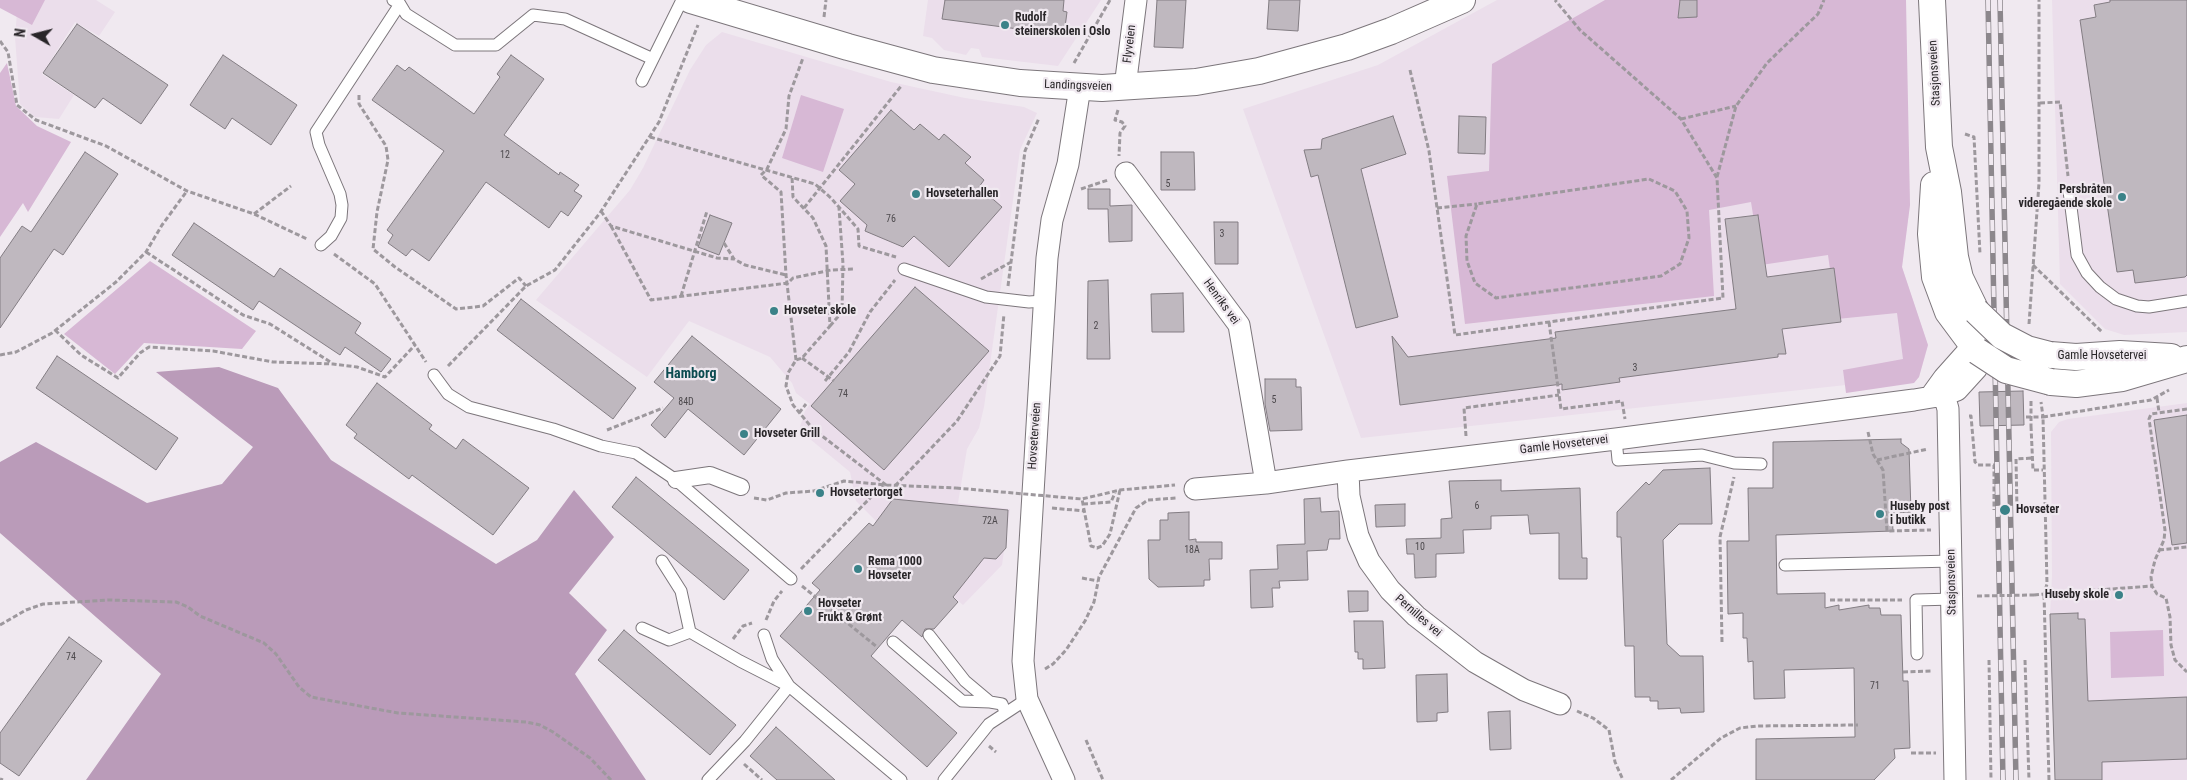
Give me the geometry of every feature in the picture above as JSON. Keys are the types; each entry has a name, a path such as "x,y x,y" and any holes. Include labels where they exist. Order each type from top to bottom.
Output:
{"street":[{"name":"Flyveien","path":"1125,88 1136,0"},
{"name":"Landingsveien","path":"696,10 917,66 988,79 1077,75 1125,88 1196,82 1259,71 1346,47 1391,31 1462,0"},
{"name":"Stasjonsveien","path":"1932,0 1939,147 1932,224 1935,277 1948,312 1979,347"},
{"name":"Hovseterveien","path":"1064,780 1025,692 1023,661 1043,302 1049,238 1068,164 1077,75"},
{"name":"Stasjonsveien","path":"1939,147 1948,192 1955,257 1960,278 1976,311 1979,347"},
{"name":"Henriks vei","path":"1126,173 1239,325 1266,483"},
{"name":"Gamle Hovsetervei","path":"1979,347 2027,349 2050,355 2076,357 2120,354 2187,359"},
{"name":"Gamle Hovsetervei","path":"1979,347 2006,370 2041,389 2122,378 2187,359"},
{"path":"1938,393 1979,347"},
{"name":"Stasjonsveien","path":"1938,393 1948,409 1955,780"},
{"name":"Gamle Hovsetervei","path":"1195,489 1266,483 1621,432 1914,400 1938,393"},
{"name":"Pernilles vei","path":"1348,470 1349,496 1358,536 1369,561 1390,590 1416,616 1475,662 1524,690 1560,704"},
{"path":"676,480 710,475 741,487"}],"lane":[{"path":"642,81 682,0"},
{"path":"321,244 331,236 341,218 342,205 340,194 319,145 316,132 396,2 406,14 455,45 496,45 533,16 565,19 653,59"},
{"path":"2069,190 2077,255 2087,273 2100,287 2116,299 2137,306 2150,307 2187,302"},
{"path":"904,269 986,297 1043,302"},
{"path":"436,377 448,394 470,407 636,454 676,480 791,579"},
{"path":"1621,432 1618,460 1702,455 1734,463 1761,464"},
{"path":"1785,565 1952,561"},
{"path":"662,562 681,591 690,632 789,686 901,780"},
{"path":"1917,654 1916,600 1953,600"},
{"path":"642,628 669,640 690,632"},
{"path":"764,635 772,659 789,686"},
{"path":"929,635 965,681 990,702"},
{"path":"893,642 962,702 1002,704 1005,712"},
{"path":"708,780 733,754 789,686"},
{"path":"944,780 977,737 1025,692"}],"path":[{"path":"1077,75 1110,0"},
{"path":"1555,0 1580,30 1681,119 1717,178"},
{"path":"1410,70 1429,151 1455,335 1723,298 1717,178 1736,106 1767,63 1818,14 1824,0"},
{"path":"2039,0 2039,183 2033,264 2105,338"},
{"path":"0,41 8,52 17,105 25,112 36,120 106,146 187,191 254,214 321,244 375,284 436,377 526,286 555,270 601,212 659,122 696,10"},
{"path":"796,360 792,343 781,192 761,175 767,169 786,128 789,96 806,51"},
{"path":"804,208 906,80"},
{"path":"1074,190 1083,189 1126,173 1120,159 1118,144 1120,134 1125,126 1122,122 1115,120 1125,88"},
{"path":"359,94 359,104 386,146 388,160 377,212 373,248 396,267 456,309 483,306 519,278 526,286"},
{"path":"2040,103 2060,102 2069,190"},
{"path":"1681,119 1736,106"},
{"path":"895,486 957,421 1000,356 1025,151 1039,118"},
{"path":"1965,134 1974,137 1980,262"},
{"path":"650,137 815,184 858,229 859,246 910,261 870,312 849,352 825,382"},
{"path":"792,177 793,197 813,218 826,246 830,326"},
{"path":"1437,208 1649,179 1675,192 1687,211 1689,238 1680,264 1661,276 1496,298 1475,283 1466,261 1466,236 1477,204"},
{"path":"254,214 291,186"},
{"path":"0,355 16,352 55,330 116,282 146,252 162,225 187,191"},
{"path":"839,207 843,269 842,312 802,358 796,360 788,373 786,386 799,412 813,429 886,485"},
{"path":"681,296 707,211"},
{"path":"601,212 611,226 651,300 788,283 792,278 855,268"},
{"path":"611,226 717,258 734,259 759,270 786,275"},
{"path":"724,244 734,259"},
{"path":"146,252 243,315 270,324 333,364"},
{"path":"978,281 1011,262"},
{"path":"1550,322 1561,409 1622,401 1621,432"},
{"path":"55,330 81,355 118,378 140,353 148,347 213,351 273,362 333,364 357,367 385,377 414,345"},
{"path":"802,358 834,381"},
{"path":"2049,780 2044,594 2047,584 2043,417 2157,398 2172,388"},
{"path":"2041,389 2031,426 2033,470 2044,470"},
{"path":"1465,421 1464,408 1559,395"},
{"path":"2157,398 2159,412"},
{"path":"799,412 806,404"},
{"path":"583,440 663,408"},
{"path":"2187,409 2151,414 2149,419 2165,530 2151,577 2152,586 2157,594 2166,598 2170,617 2171,644 2175,660 2187,672"},
{"path":"1972,426 1975,462 1978,465 1994,465 1994,510"},
{"path":"1868,432 1877,460 1883,470 1887,531 1932,530"},
{"path":"1877,460 1920,451"},
{"path":"2017,509 2016,459 2033,458"},
{"path":"1722,642 1720,537 1734,482 1734,463"},
{"path":"756,500 767,500 786,493 814,491 844,481 1082,499 1115,493 1120,490 1178,484 1195,489 1190,497 1148,500 1136,508 1098,582 1094,602 1085,621 1066,650 1025,692"},
{"path":"764,635 766,618 774,601 791,579 873,495 886,485"},
{"path":"1082,499 1091,546 1097,548 1102,546 1110,534 1120,490"},
{"path":"1083,504 1111,502 1115,493"},
{"path":"1059,509 1084,511"},
{"path":"2159,550 2187,547"},
{"path":"1082,578 1098,582"},
{"path":"791,579 876,645"},
{"path":"1977,596 2034,595 2152,586"},
{"path":"0,625 26,610 43,604 109,600 176,602 188,607 200,616 264,643 276,654 299,687 311,696 398,713 526,722 554,732 590,758 611,780"},
{"path":"1830,600 1916,600"},
{"path":"723,651 743,626 766,618"},
{"path":"1990,660 1991,780"},
{"path":"2025,660 2029,780"},
{"path":"1903,672 1936,671"},
{"path":"1560,704 1593,718 1609,730 1615,762 1623,780"},
{"path":"1670,780 1721,738 1740,728 1758,726 1858,725"},
{"path":"1086,740 1103,780"},
{"path":"1911,753 1937,753"},
{"path":"733,754 762,780"}],"shaded area":[{"path":"0,0 45,0 32,25 0,8"},
{"path":"18,0 96,0 115,12 99,36 75,22 42,74 74,95 59,119 35,117 20,104 15,37"},
{"name":"Rudolf steinerskolen i Oslo","path":"928,0 1101,0 1058,66 982,57 979,49 971,48 966,55 944,50 932,38 923,36"},
{"path":"1497,0 1904,0 1910,205 1902,267 1928,345 1919,377 1361,438 1243,109 1378,65"},
{"path":"1605,0 1906,0 1910,205 1902,267 1928,345 1919,377 1914,383 1846,393 1843,370 1903,359 1897,313 1837,319 1828,255 1761,265 1751,202 1709,210 1714,296 1465,324 1447,176 1489,171 1492,64"},
{"name":"Persbråten videregående skole","path":"2052,0 2187,0 2187,332 2124,335 2105,329 2060,284"},
{"name":"Hovseter skole","path":"722,32 891,82 965,98 1024,107 1037,113 1020,150 984,407 979,428 967,449 958,503 1010,509 1002,565 963,605 943,588 856,501 850,472 799,430 805,411 810,404 796,393 792,383 770,357 689,321 647,377 536,300 630,190 643,168 690,70 706,45"},
{"path":"7,63 16,106 37,126 71,142 28,212 23,203 0,237 0,73"},
{"path":"801,95 844,109 823,172 782,158"},
{"path":"150,261 256,331 242,349 144,343 115,374 64,334"},
{"path":"219,367 278,388 331,460 496,564 537,540 574,490 614,537 569,593 607,630 575,674 646,780 86,780 161,674 0,533 0,462 36,442 147,503 222,484 253,447 156,372"},
{"name":"Huseby skole","path":"2187,403 2187,780 2055,780 2050,614 2052,576 2051,432 2059,422 2068,419"},
{"path":"2163,630 2164,676 2111,678 2110,632"}],"building":[{"path":"945,0 1064,0 1063,11 1067,12 1064,35 942,19"},
{"path":"1157,0 1186,0 1183,48 1154,47"},
{"path":"1269,0 1300,0 1298,31 1267,29"},
{"path":"1680,0 1697,0 1697,17 1678,18"},
{"path":"2110,0 2187,0 2187,275 2185,277 2135,283 2133,270 2117,272 2080,20 2096,17 2094,5 2110,2"},
{"path":"77,24 168,85 141,124 103,98 95,108 43,73"},
{"path":"223,55 297,105 271,145 232,118 225,129 190,105"},
{"path":"511,55 544,79 504,135 559,175 560,172 579,185 574,191 582,196 568,216 561,211 549,228 486,182 429,261 412,249 406,256 388,243 393,235 387,230 444,151 372,100 397,65 405,71 409,67 474,114 500,77 497,74"},
{"name":"Hovseterhallen","path":"891,110 914,130 920,124 939,140 944,134 971,157 965,163 984,180 979,187 1002,207 949,267 914,236 903,247 865,231 867,225 840,201 855,184 839,170"},
{"path":"1393,116 1406,154 1361,169 1398,317 1356,328 1318,175 1311,177 1304,150 1321,149 1322,139"},
{"path":"1459,116 1486,117 1485,154 1458,153"},
{"path":"85,152 118,174 63,255 54,249 0,328 0,258 22,226 31,232"},
{"path":"1161,152 1194,152 1195,190 1161,190"},
{"path":"1088,189 1110,189 1110,206 1132,205 1132,241 1109,242 1108,209 1088,209"},
{"path":"710,215 732,223 719,255 698,247"},
{"path":"1758,215 1767,277 1834,268 1841,322 1782,329 1786,354 1778,354 1778,357 1619,378 1620,382 1562,390 1562,384 1400,405 1392,336 1408,357 1556,338 1555,332 1736,309 1725,219"},
{"path":"1214,222 1238,222 1238,264 1215,264"},
{"path":"194,223 274,277 280,268 361,323 355,333 391,359 381,372 345,347 340,355 259,301 253,310 172,255"},
{"path":"1108,280 1110,359 1087,359 1088,281"},
{"name":"Hovseter skole","path":"915,287 989,351 884,470 811,406"},
{"path":"1183,293 1184,332 1152,332 1151,294"},
{"path":"521,299 636,388 613,419 497,330"},
{"path":"692,336 781,409 744,455 688,409 665,438 651,425 674,398 654,382"},
{"path":"57,356 178,438 156,470 36,388"},
{"path":"1265,379 1296,379 1296,387 1301,387 1302,430 1270,431 1265,404"},
{"path":"377,383 432,425 429,429 456,449 463,439 529,488 493,535 412,475 409,479 354,438 357,434 346,425"},
{"path":"2023,391 2024,425 1980,426 1979,392"},
{"path":"2187,415 2187,543 2172,545 2154,420"},
{"path":"1901,439 1901,443 1909,449 1911,512 1892,513 1893,531 1776,535 1777,594 1825,593 1825,608 1839,605 1839,610 1869,605 1869,608 1880,608 1881,615 1901,615 1903,681 1908,681 1910,748 1894,749 1895,758 1874,780 1756,780 1756,739 1855,737 1854,668 1784,670 1785,698 1754,699 1753,661 1748,662 1747,638 1743,638 1743,613 1728,614 1727,541 1749,541 1748,488 1773,488 1773,442"},
{"path":"1710,468 1712,524 1679,524 1663,540 1667,644 1680,656 1703,656 1704,712 1681,713 1680,708 1658,709 1658,701 1650,701 1650,697 1635,697 1634,646 1625,646 1621,537 1617,537 1617,512 1646,482 1649,485 1663,470"},
{"path":"636,477 749,570 724,600 612,507"},
{"path":"1501,480 1501,491 1580,488 1582,558 1587,558 1587,579 1559,579 1559,533 1530,534 1528,515 1491,516 1491,529 1463,530 1464,553 1436,554 1436,577 1415,578 1414,554 1407,554 1406,539 1441,538 1441,519 1452,518 1449,481"},
{"path":"1320,498 1321,512 1339,511 1340,539 1329,539 1327,550 1307,551 1308,580 1279,581 1280,588 1272,588 1273,607 1251,608 1250,570 1278,569 1277,545 1305,544 1304,499"},
{"path":"893,499 1008,510 1006,548 996,559 984,558 953,597 958,602 934,629 925,629 922,637 902,620 871,656 957,733 927,767 780,636 820,590 812,583 869,523 873,526"},
{"path":"1405,504 1405,526 1376,527 1375,505"},
{"path":"1189,512 1189,540 1196,539 1196,542 1222,542 1222,559 1209,559 1210,580 1204,580 1204,586 1158,587 1149,579 1148,540 1160,540 1160,520 1168,520 1168,513"},
{"path":"1348,591 1368,591 1368,611 1349,612"},
{"path":"2078,613 2078,619 2085,619 2088,701 2187,697 2187,759 2102,762 2102,780 2055,780 2050,614"},
{"path":"1354,621 1383,621 1385,668 1363,669 1363,659 1358,659 1358,652 1355,652"},
{"path":"624,630 736,725 710,755 598,660"},
{"path":"69,637 102,661 19,776 0,763 0,733"},
{"path":"1447,674 1448,712 1437,713 1437,721 1417,722 1416,675"},
{"path":"1510,711 1511,749 1490,750 1488,712"},
{"path":"776,727 835,780 777,780 750,756"}],"railway":[{"path":"1988,0 2003,780"},
{"path":"2000,0 2016,780"}],"place":[{"name":"Rudolf steinerskolen i Oslo","path":"1005,25"},
{"name":"Hovseterhallen","path":"916,194"},
{"name":"Persbråten videregående skole","path":"2122,197"},
{"name":"Hovseter skole","path":"774,311"},
{"name":"Hovseter Grill","path":"744,434"},
{"name":"Hovsetertorget","path":"820,493"},
{"name":"Hovseter","path":"2005,510"},
{"name":"Huseby post i butikk","path":"1880,514"},
{"name":"Rema 1000 Hovseter","path":"858,569"},
{"name":"Huseby skole","path":"2119,595"},
{"name":"Hovseter Frukt & Grønt","path":"808,611"}],"district":[{"name":"Hamborg","path":"691,374"}]}
